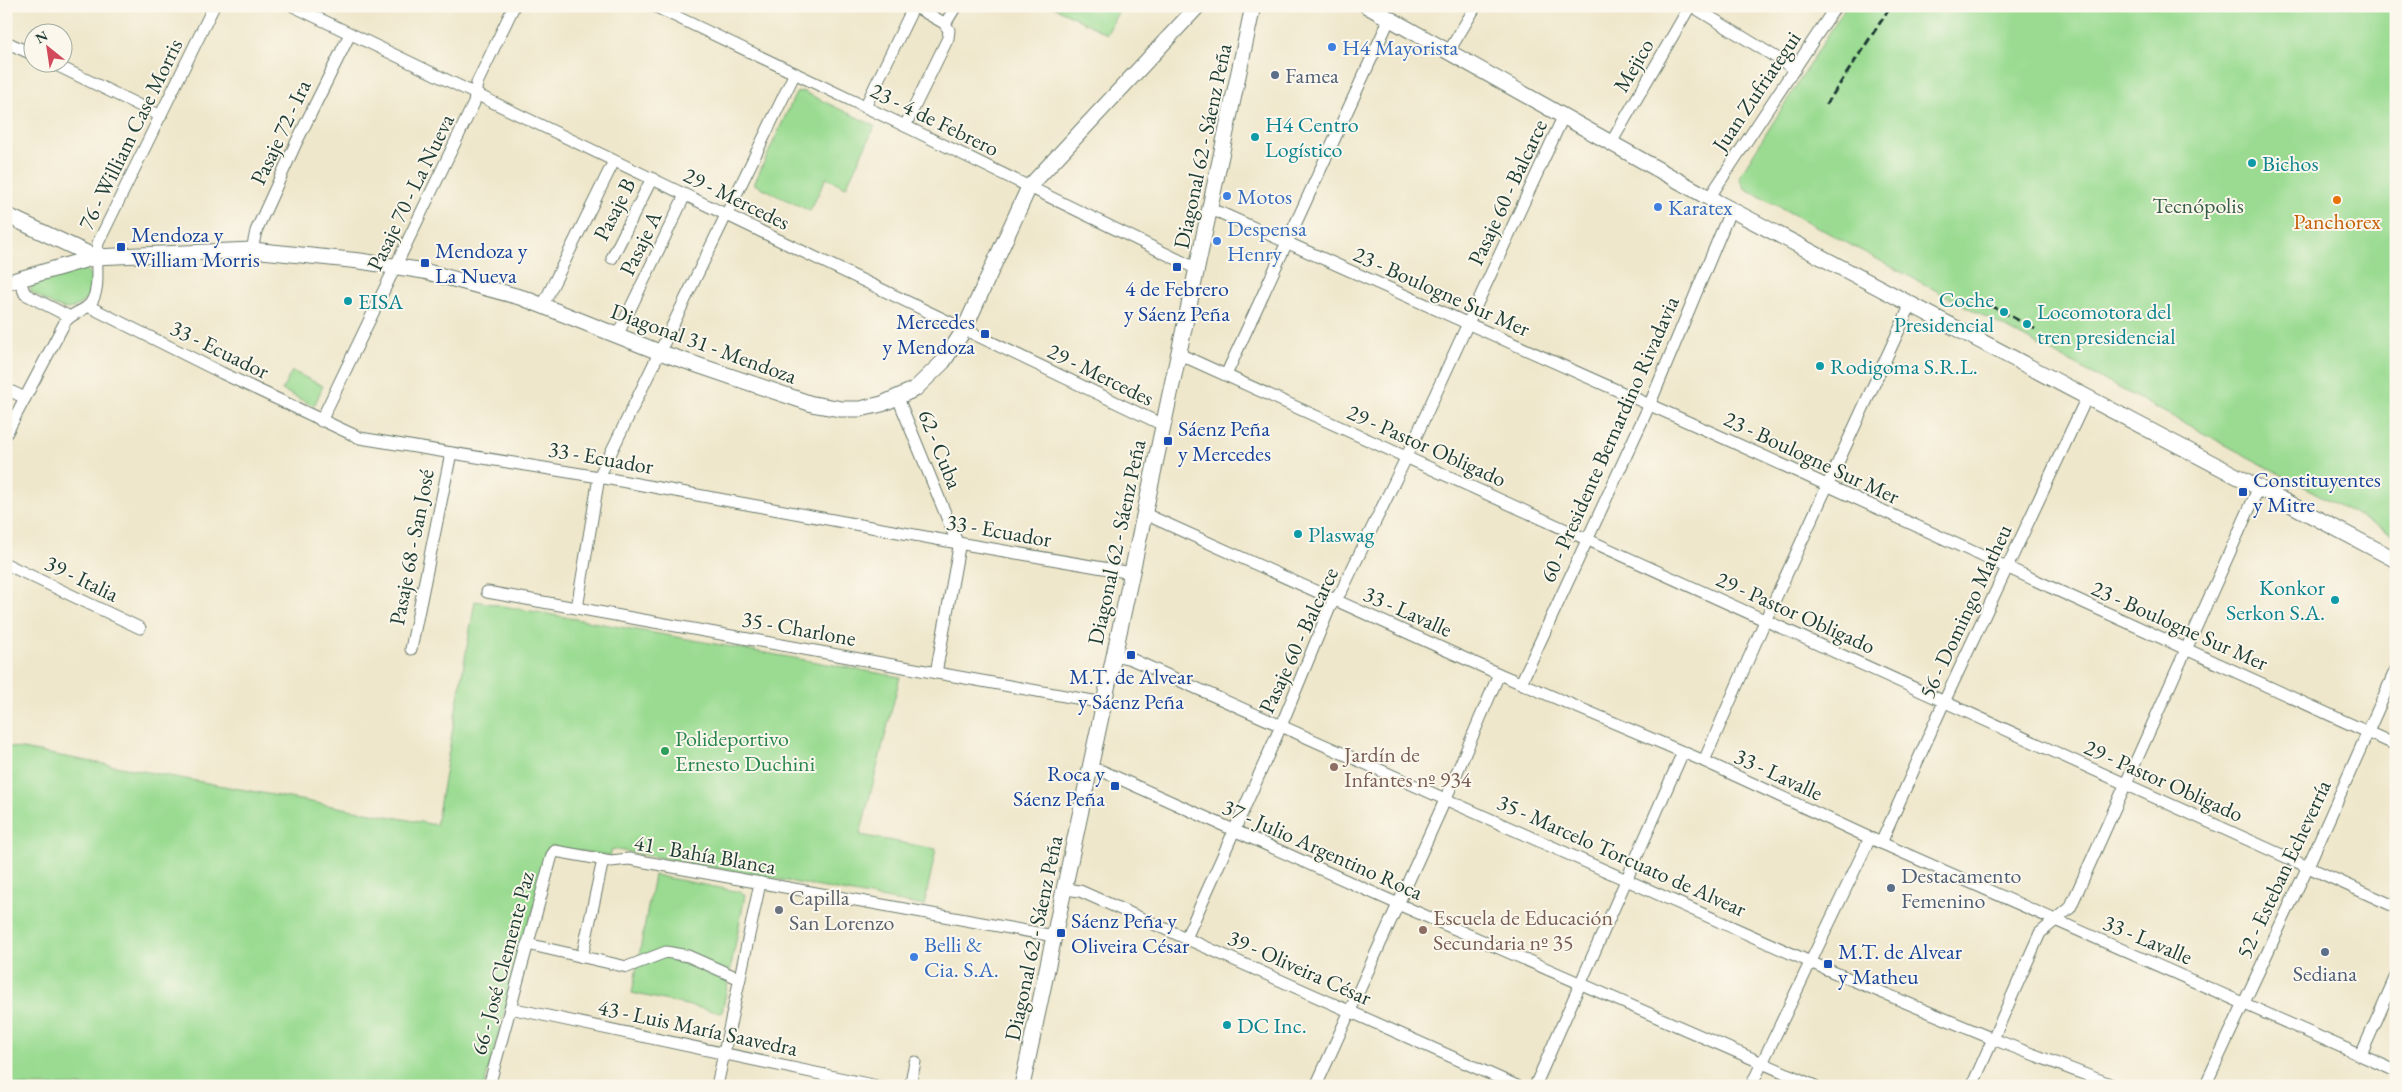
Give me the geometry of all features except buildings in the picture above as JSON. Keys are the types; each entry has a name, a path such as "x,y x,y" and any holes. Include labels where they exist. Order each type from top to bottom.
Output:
{"street":[{"name":"76 - William Case Morris","path":"88,306 97,289 95,257 98,243 214,6"},
{"name":"29 - Mercedes","path":"293,6 1163,425"},
{"name":"Pasaje 70 - La Nueva","path":"321,421 474,104 477,82 514,6"},
{"name":"23 - 4 de Febrero","path":"654,6 1197,269"},
{"path":"865,107 914,6 945,24 949,30 948,38 905,126"},
{"path":"945,24 956,6"},
{"name":"Diagonal 31 - Mendoza","path":"12,281 95,257 252,250 397,266 462,280 543,305 659,352 824,407 860,409 898,398 916,389 934,372 964,330 1029,187 1198,6"},
{"name":"Diagonal 62 - Sáenz Peña","path":"1022,1086 1253,6"},
{"path":"1367,6 1710,198 2396,560"},
{"path":"1449,51 1476,6"},
{"path":"1691,6 1795,69"},
{"name":"Mejico","path":"1611,143 1691,6"},
{"name":"Juan Zufriategui","path":"1710,198 1836,6"},
{"path":"1226,375 1390,18"},
{"name":"Pasaje 72 - Ira","path":"252,250 256,231 296,143 350,34"},
{"path":"6,42 22,49"},
{"path":"71,72 161,116"},
{"path":"577,608 599,476 795,73"},
{"name":"Pasaje 60 - Balcarce","path":"1186,938 1281,726 1330,607 1336,600 1406,458 1563,117"},
{"path":"543,305 614,161"},
{"name":"Pasaje B","path":"612,258 652,178"},
{"name":"Pasaje A","path":"617,336 685,195"},
{"name":"60 - Presidente Bernardino Rivadavia","path":"1520,683 1649,406 1731,209"},
{"name":"23 - Boulogne Sur Mer","path":"1209,210 1221,213 1286,244 1468,324 2396,745"},
{"path":"6,215 95,257"},
{"path":"12,281 25,294 68,316"},
{"path":"1704,761 1765,620 1911,304"},
{"path":"6,434 68,316 88,306"},
{"name":"33 - Ecuador","path":"88,306 321,421 360,438 451,454 599,476 958,543 1132,573"},
{"name":"29 - Pastor Obligado","path":"1179,354 2396,907"},
{"path":"6,389 24,398"},
{"name":"56 - Domingo Matheu","path":"1751,1086 1809,961 1875,841 1944,702 2087,397"},
{"name":"62 - Cuba","path":"898,398 958,543"},
{"name":"Pasaje 68 - San José","path":"411,649 451,454"},
{"path":"1972,1086 2040,933 2070,908 2260,487"},
{"name":"33 - Lavalle","path":"1145,514 1499,674 1704,761 1875,841 2244,1002 2396,1071"},
{"path":"936,673 959,552 958,543"},
{"name":"39 - Italia","path":"6,564 140,628"},
{"name":"35 - Charlone","path":"488,592 1104,702"},
{"name":"35 - Marcelo Torcuato de Alvear","path":"1114,655 1131,659 1809,961 1992,1039 2115,1086"},
{"name":"52 - Esteban Echeverría","path":"2205,1086 2308,866 2396,669"},
{"path":"1316,1086 1446,798 1499,674"},
{"path":"1534,1086 1628,880 1683,752"},
{"name":"37 - Julio Argentino Roca","path":"1091,769 1102,771 1118,778 1398,904 1815,1086"},
{"name":"41 - Bahía Blanca","path":"556,851 603,860 629,859 1054,936"},
{"name":"66 - José Clemente Paz","path":"489,1086 552,854 556,851"},
{"path":"582,957 603,860"},
{"path":"717,1086 760,883"},
{"name":"39 - Oliveira César","path":"1065,889 1080,891 1518,1086"},
{"path":"527,944 627,967 666,952 688,956 740,979"},
{"path":"2360,1055 2396,976"},
{"name":"43 - Luis María Saavedra","path":"510,1008 876,1086"},
{"path":"910,1086 915,1062"}],"green space":[{"path":"1052,6 1121,6 1107,34"},
{"name":"Tecnópolis","path":"1846,6 2396,6 2396,536 1744,188 1739,177"},
{"path":"802,91 875,126 846,187 826,178 810,211 754,184 796,93"},
{"path":"82,268 89,272 92,286 90,294 78,306 70,309 57,307 30,291 33,282"},
{"path":"292,371 323,386 314,406 282,390"},
{"path":"475,601 900,677 860,835 936,849 924,906 612,849 610,856 551,846 484,1086 6,1086 6,746 436,825"},
{"path":"654,875 740,892 745,895 722,1013 632,993"}],"railway":[{"path":"1826,105 1891,6"},
{"path":"1980,300 2035,329"}],"place":[{"name":"H4 Mayorista","path":"1332,47"},
{"name":"Famea","path":"1275,75"},
{"name":"H4 Centro Logístico","path":"1255,137"},
{"name":"Bichos","path":"2252,163"},
{"name":"Motos","path":"1227,196"},
{"name":"Panchorex","path":"2337,200"},
{"name":"Karatex","path":"1658,207"},
{"name":"Despensa Henry","path":"1217,241"},
{"name":"Mendoza y William Morris","path":"121,247"},
{"name":"Mendoza y La Nueva","path":"425,263"},
{"name":"4 de Febrero y Sáenz Peña","path":"1177,267"},
{"name":"EISA","path":"348,301"},
{"name":"Coche Presidencial","path":"2004,312"},
{"name":"Locomotora del tren presidencial","path":"2027,324"},
{"name":"Mercedes y Mendoza","path":"985,334"},
{"name":"Rodigoma S.R.L.","path":"1820,366"},
{"name":"Sáenz Peña y Mercedes","path":"1168,441"},
{"name":"Constituyentes y Mitre","path":"2243,492"},
{"name":"Plaswag","path":"1298,534"},
{"name":"Konkor Serkon S.A.","path":"2335,600"},
{"name":"M.T. de Alvear y Sáenz Peña","path":"1131,655"},
{"name":"Polideportivo Ernesto Duchini","path":"665,751"},
{"name":"Jardín de Infantes nº 934","path":"1334,767"},
{"name":"Roca y Sáenz Peña","path":"1115,786"},
{"name":"Destacamento Femenino","path":"1891,888"},
{"name":"Capilla San Lorenzo","path":"779,910"},
{"name":"Escuela de Educación Secundaria nº 35","path":"1423,930"},
{"name":"Sáenz Peña y Oliveira César","path":"1061,933"},
{"name":"Sediana","path":"2325,952"},
{"name":"Belli & Cia. S.A.","path":"914,957"},
{"name":"M.T. de Alvear y Matheu","path":"1828,964"},
{"name":"DC Inc.","path":"1227,1025"}]}
